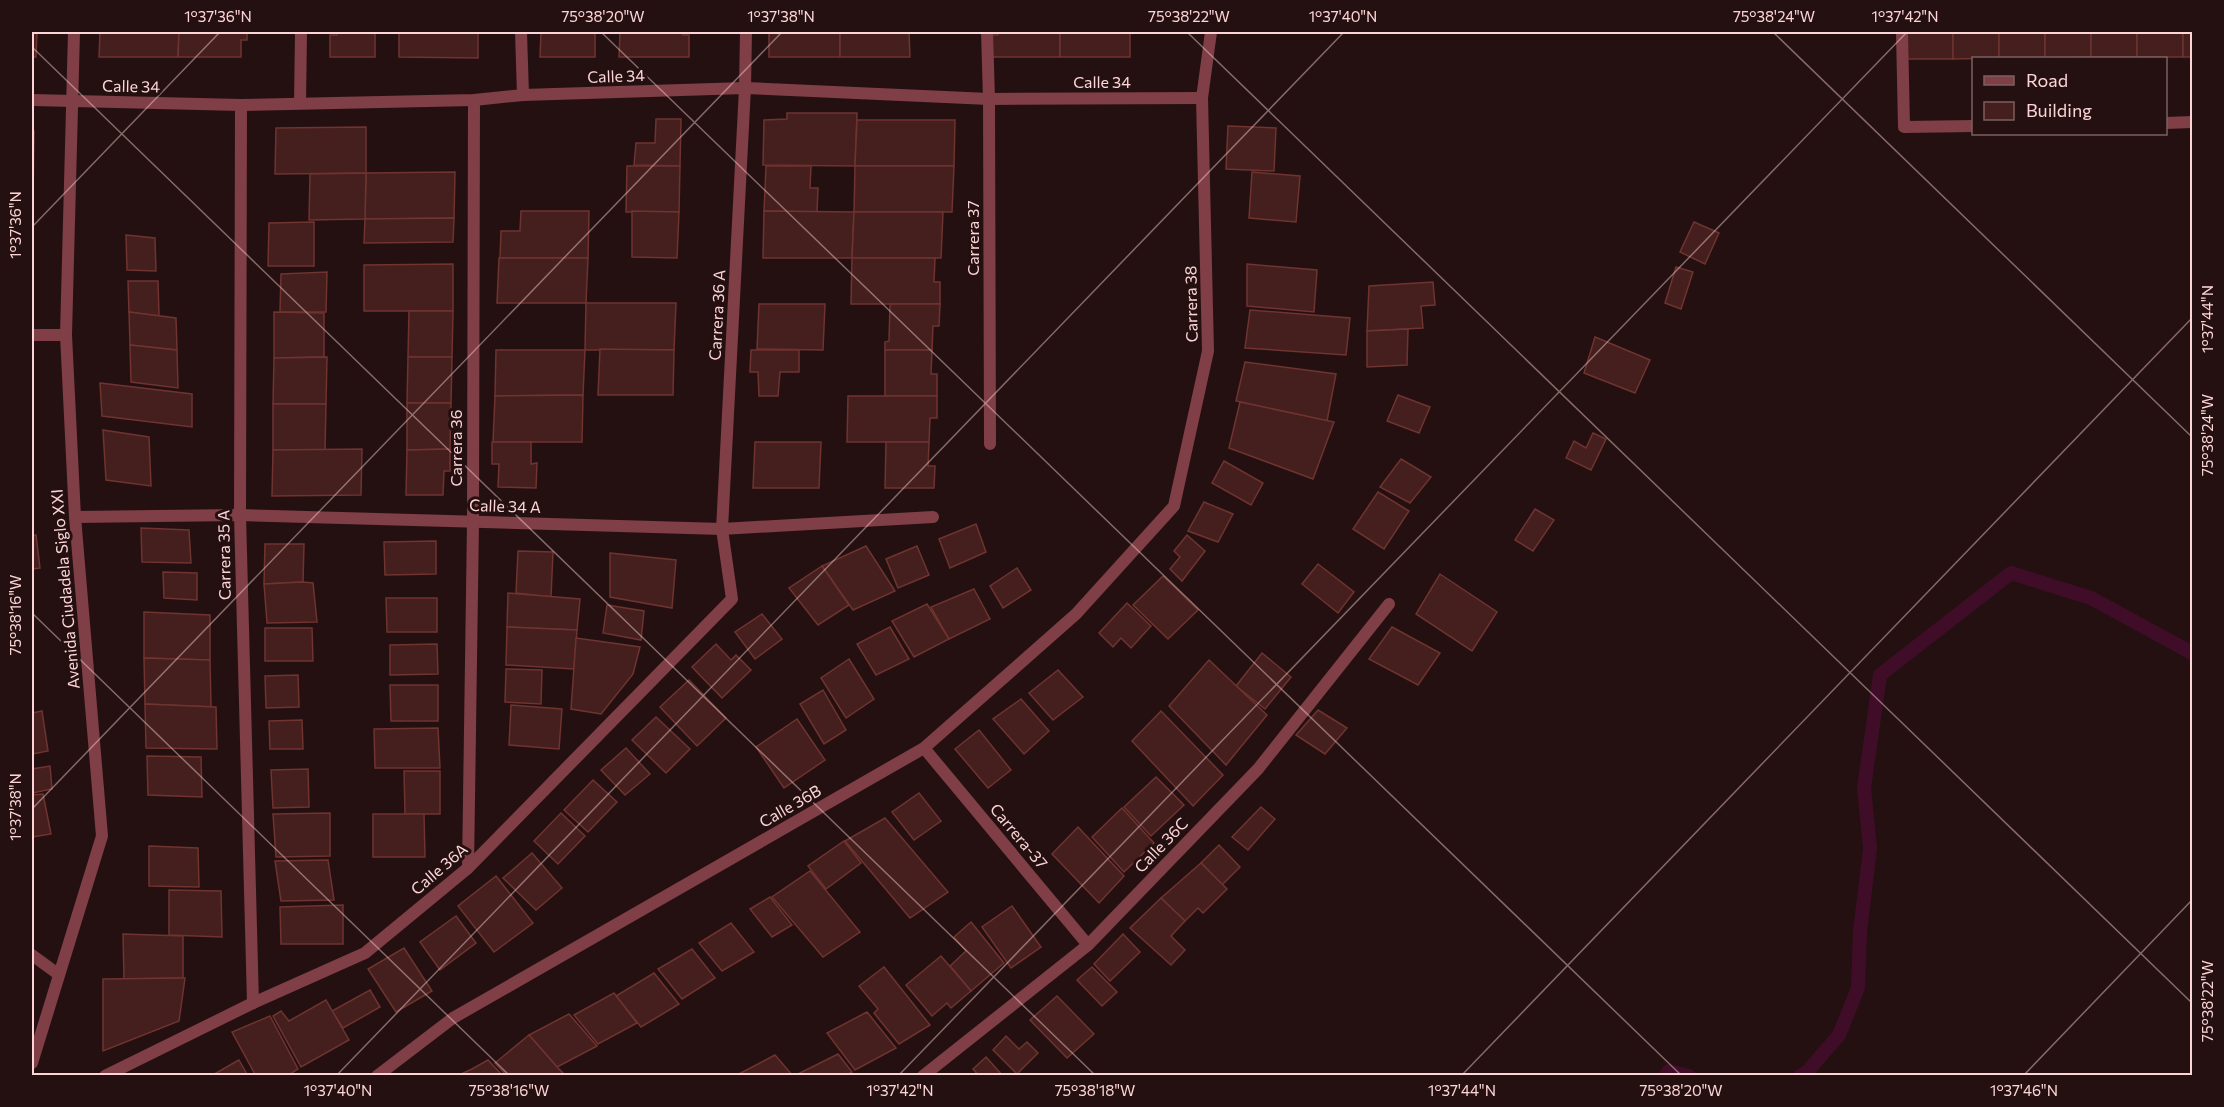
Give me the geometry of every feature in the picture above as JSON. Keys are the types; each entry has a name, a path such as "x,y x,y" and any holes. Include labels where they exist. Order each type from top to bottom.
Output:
{"street":[{"name":"Avenida Ciudadela Siglo XXI","path":"32,1063 102,836 75,517 66,335 74,32"},
{"path":"300,103 301,32"},
{"path":"521,32 523,95"},
{"name":"Carrera 36 A","path":"732,599 722,529 746,32"},
{"name":"Carrera 37","path":"987,32 990,444"},
{"name":"Carrera 38","path":"1174,506 1208,351 1202,98 1210,32"},
{"path":"1902,32 1904,127 1972,126"},
{"name":"Calle 34","path":"32,100 240,105 474,100 523,95 745,88 989,99 1202,98"},
{"name":"Carrera 36","path":"468,868 473,522 474,100"},
{"name":"Carrera 35 A","path":"240,105 240,516 253,1003"},
{"path":"2167,123 2193,122"},
{"path":"32,335 66,335"},
{"name":"Calle 36B","path":"377,1076 453,1018 924,748 1076,614 1174,506"},
{"name":"Calle 34 A","path":"75,517 240,516 722,529 933,517"},
{"name":"Calle 36A","path":"105,1076 253,1003 365,953 468,868 732,599"},
{"name":"Calle 36C","path":"923,1076 1088,945 1258,769 1389,604"},
{"name":"Carrera-37","path":"924,748 1088,945"},
{"path":"32,955 58,974"}],"building":[{"path":"32,32 37,32 36,57 32,57"},
{"path":"100,32 179,32 178,57 99,57"},
{"path":"179,32 247,32 247,40 241,40 241,57 178,57"},
{"path":"337,32 375,32 375,57 330,57 330,35 337,35"},
{"path":"399,32 478,32 478,58 399,57"},
{"path":"541,32 595,32 595,57 540,57"},
{"path":"620,32 682,32 683,35 689,35 689,57 619,57"},
{"path":"769,32 840,32 840,57 769,57"},
{"path":"840,32 909,32 910,57 840,57"},
{"path":"998,32 1060,32 1060,57 992,57 991,35 998,35"},
{"path":"1060,32 1130,32 1130,57 1060,57"},
{"path":"1907,32 1953,32 1953,59 1907,59"},
{"path":"1953,32 1999,32 1999,57 1953,59"},
{"path":"1999,32 2045,32 2045,57 1999,57"},
{"path":"2045,32 2091,32 2091,57 2045,57"},
{"path":"2091,32 2137,32 2137,57 2091,57"},
{"path":"2137,32 2183,32 2183,57 2137,57"},
{"path":"2183,32 2192,32 2192,57 2183,57"},
{"path":"787,113 857,113 855,166 763,165 764,120 787,119"},
{"path":"656,119 681,119 680,166 634,165 636,143 655,143"},
{"path":"857,120 955,120 954,166 855,166"},
{"path":"1228,126 1276,128 1274,171 1226,169"},
{"path":"366,127 366,173 275,174 276,128"},
{"path":"32,131 34,131 33,199 32,199"},
{"path":"627,166 680,166 679,212 626,212"},
{"path":"766,166 811,166 810,188 818,188 817,212 764,211"},
{"path":"855,166 954,166 952,212 854,212"},
{"path":"455,172 454,218 365,219 366,173"},
{"path":"1252,172 1300,176 1296,222 1249,218"},
{"path":"366,173 365,219 309,220 310,174"},
{"path":"521,211 589,211 588,258 500,258 501,231 520,231"},
{"path":"632,211 679,212 677,258 632,257"},
{"path":"764,211 854,212 852,258 763,258"},
{"path":"854,212 943,212 941,258 852,258"},
{"path":"454,218 453,242 364,243 365,219"},
{"path":"314,222 314,266 268,266 269,223"},
{"path":"1694,222 1719,233 1705,264 1680,252"},
{"path":"126,235 155,238 156,271 127,270"},
{"path":"499,258 588,258 586,303 497,303"},
{"path":"852,258 935,258 934,282 940,282 940,304 851,304"},
{"path":"453,264 453,311 364,311 364,265"},
{"path":"1247,264 1317,270 1314,312 1247,306"},
{"path":"1676,267 1693,272 1681,309 1665,303"},
{"path":"327,272 326,312 280,312 281,274"},
{"path":"128,281 158,281 159,316 129,312"},
{"path":"1433,282 1435,305 1421,306 1423,328 1367,331 1369,286"},
{"path":"586,303 676,303 674,350 585,350"},
{"path":"759,304 825,304 823,350 757,349"},
{"path":"890,304 940,304 939,326 933,326 932,350 885,350 885,342 889,341"},
{"path":"1250,310 1350,318 1346,355 1245,348"},
{"path":"409,311 453,311 452,357 408,357"},
{"path":"129,312 176,318 177,350 130,345"},
{"path":"274,312 324,313 324,357 274,358"},
{"path":"1408,329 1407,365 1367,367 1367,331"},
{"path":"1595,337 1650,360 1635,393 1584,373"},
{"path":"130,345 177,350 178,388 131,382"},
{"path":"600,349 674,350 673,395 598,395"},
{"path":"496,350 585,350 583,395 495,396"},
{"path":"751,350 799,350 799,372 780,372 778,396 759,396 758,372 750,372"},
{"path":"885,350 932,350 931,374 937,374 937,396 885,396"},
{"path":"327,357 326,404 273,404 274,358"},
{"path":"408,357 452,357 451,403 407,403"},
{"path":"1245,362 1336,374 1327,421 1236,401"},
{"path":"100,383 192,394 192,427 102,416"},
{"path":"583,395 582,442 493,442 495,396"},
{"path":"1398,395 1430,407 1419,433 1387,421"},
{"path":"848,396 937,396 937,418 930,418 929,442 847,442"},
{"path":"1240,402 1334,422 1313,479 1229,448"},
{"path":"407,403 451,403 450,449 407,450"},
{"path":"273,404 326,404 325,450 273,450"},
{"path":"103,430 149,437 151,486 106,480"},
{"path":"1593,433 1606,439 1591,470 1566,458 1574,441 1586,448"},
{"path":"492,442 531,442 531,464 537,463 536,488 498,487 499,464 492,464"},
{"path":"755,442 821,442 819,488 753,488"},
{"path":"886,442 929,442 928,466 935,466 934,488 885,488"},
{"path":"362,449 361,495 272,496 273,450"},
{"path":"450,449 450,471 444,471 443,495 406,495 407,450"},
{"path":"1401,459 1431,477 1410,503 1380,487"},
{"path":"1224,461 1263,483 1251,505 1212,483"},
{"path":"1378,492 1409,511 1384,549 1353,529"},
{"path":"1204,502 1233,514 1218,542 1188,531"},
{"path":"1535,509 1554,520 1533,551 1515,540"},
{"path":"976,524 986,552 950,568 939,539"},
{"path":"141,528 189,530 191,563 142,562"},
{"path":"36,535 40,568 32,569 32,536"},
{"path":"1187,535 1205,551 1182,581 1170,569 1180,557 1174,551"},
{"path":"436,541 436,574 385,575 384,542"},
{"path":"265,544 304,544 303,582 264,584"},
{"path":"866,546 895,591 853,610 822,566"},
{"path":"917,546 929,575 898,588 886,559"},
{"path":"518,551 553,552 551,597 516,593"},
{"path":"610,553 676,560 672,608 610,597"},
{"path":"1318,564 1354,592 1338,613 1302,584"},
{"path":"822,566 849,605 818,625 789,588"},
{"path":"1017,568 1031,590 1003,608 990,586"},
{"path":"163,572 197,573 197,600 164,598"},
{"path":"1440,574 1497,612 1472,651 1416,614"},
{"path":"1163,576 1198,610 1168,639 1133,605"},
{"path":"313,583 317,622 267,623 264,584"},
{"path":"974,589 990,619 949,639 931,607"},
{"path":"508,593 580,599 577,630 507,627"},
{"path":"386,598 437,598 437,632 387,632"},
{"path":"1127,603 1151,626 1131,648 1121,638 1113,647 1099,633"},
{"path":"927,604 949,639 914,657 892,621"},
{"path":"607,605 644,611 641,640 603,633"},
{"path":"144,612 210,615 210,660 144,658"},
{"path":"762,614 782,639 755,659 735,632"},
{"path":"507,627 577,630 574,669 506,665"},
{"path":"890,627 909,659 876,675 857,644"},
{"path":"1392,627 1440,653 1418,685 1369,659"},
{"path":"265,628 312,628 313,661 265,661"},
{"path":"576,638 640,647 633,674 601,714 571,709"},
{"path":"437,644 438,674 390,675 390,645"},
{"path":"716,644 731,660 736,655 751,670 722,698 692,667"},
{"path":"1262,653 1291,677 1265,709 1236,686"},
{"path":"144,658 210,660 211,707 145,704"},
{"path":"849,659 874,699 846,718 821,678"},
{"path":"1209,660 1267,715 1226,765 1169,706"},
{"path":"506,669 542,670 541,704 505,702"},
{"path":"1058,670 1083,697 1053,720 1029,693"},
{"path":"298,675 299,707 266,708 265,676"},
{"path":"689,680 726,718 697,746 660,707"},
{"path":"390,685 438,685 438,721 391,721"},
{"path":"823,690 846,730 824,744 800,704"},
{"path":"1021,699 1049,731 1024,754 993,719"},
{"path":"145,704 216,707 217,749 146,748"},
{"path":"511,705 562,709 559,749 509,745"},
{"path":"1318,710 1347,728 1325,754 1296,735"},
{"path":"42,711 48,751 32,754 32,713"},
{"path":"1161,711 1223,775 1193,806 1132,741"},
{"path":"656,717 690,749 666,773 632,740"},
{"path":"797,719 825,760 784,788 756,747"},
{"path":"302,720 303,749 270,749 269,721"},
{"path":"438,728 440,768 375,768 374,729"},
{"path":"979,730 1011,770 988,788 955,749"},
{"path":"626,748 650,774 625,795 601,770"},
{"path":"147,756 201,757 202,797 148,795"},
{"path":"50,766 52,789 32,793 32,769"},
{"path":"308,769 309,807 273,808 271,770"},
{"path":"404,771 440,771 440,814 405,814"},
{"path":"1156,777 1184,805 1151,836 1124,807"},
{"path":"593,780 617,802 588,832 564,810"},
{"path":"919,793 941,821 914,840 892,812"},
{"path":"43,794 51,834 32,837 32,795"},
{"path":"1261,807 1275,819 1248,850 1232,837"},
{"path":"1122,808 1154,843 1124,872 1092,837"},
{"path":"330,813 330,856 276,857 273,814"},
{"path":"561,813 585,836 558,864 534,841"},
{"path":"373,814 424,814 425,857 373,857"},
{"path":"885,818 948,892 910,918 845,841"},
{"path":"1078,827 1124,876 1099,903 1052,854"},
{"path":"844,841 861,863 826,889 808,866"},
{"path":"1219,845 1240,867 1222,885 1201,863"},
{"path":"149,846 198,848 199,887 149,886"},
{"path":"532,853 562,888 536,910 503,878"},
{"path":"328,860 334,900 281,901 275,861"},
{"path":"1201,863 1227,889 1203,913 1198,908 1185,921 1161,898"},
{"path":"810,871 860,932 823,957 772,897"},
{"path":"496,876 533,923 494,952 458,906"},
{"path":"169,890 221,891 222,937 169,935"},
{"path":"770,897 792,925 772,937 750,909"},
{"path":"1161,898 1185,921 1171,936 1185,950 1171,965 1130,928"},
{"path":"343,905 343,944 281,944 280,907"},
{"path":"1012,906 1041,947 1011,968 982,927"},
{"path":"456,916 476,943 440,970 420,942"},
{"path":"971,922 1004,963 971,991 950,966 966,951 954,937"},
{"path":"731,923 754,952 722,971 699,943"},
{"path":"123,934 183,936 183,978 124,979"},
{"path":"1123,934 1140,952 1110,981 1094,964"},
{"path":"404,948 432,991 396,1012 368,969"},
{"path":"692,949 715,978 682,999 658,969"},
{"path":"941,956 971,991 951,1008 947,1003 932,1016 906,985"},
{"path":"884,967 930,1025 899,1044 874,1013 878,1009 859,986"},
{"path":"1092,967 1117,992 1102,1006 1077,980"},
{"path":"654,973 679,1004 641,1027 616,996"},
{"path":"185,978 179,1021 103,1051 103,979"},
{"path":"370,990 380,1007 343,1028 332,1011"},
{"path":"614,993 637,1023 598,1044 574,1015"},
{"path":"1057,996 1094,1034 1067,1058 1030,1020"},
{"path":"326,1000 349,1040 301,1067 273,1016 281,1011 289,1021"},
{"path":"867,1012 896,1048 855,1070 827,1033"},
{"path":"569,1014 597,1046 557,1067 529,1035"},
{"path":"270,1016 298,1069 287,1076 256,1076 232,1032"},
{"path":"529,1035 566,1076 507,1076 495,1063"},
{"path":"1006,1036 1019,1049 1027,1042 1038,1053 1017,1074 993,1050"},
{"path":"838,1054 852,1072 845,1076 796,1075"},
{"path":"775,1055 793,1076 737,1075"},
{"path":"986,1057 1003,1076 979,1076 973,1069"},
{"path":"239,1060 248,1076 211,1076 237,1061"},
{"path":"488,1060 503,1076 457,1076 472,1069"}],"waterway":[{"path":"1800,1076 1806,1073 1839,1035 1858,988 1860,932 1870,848 1864,788 1880,675 2011,573 2091,598 2192,653"},
{"path":"1665,1076 1669,1071 1689,1076"}]}
